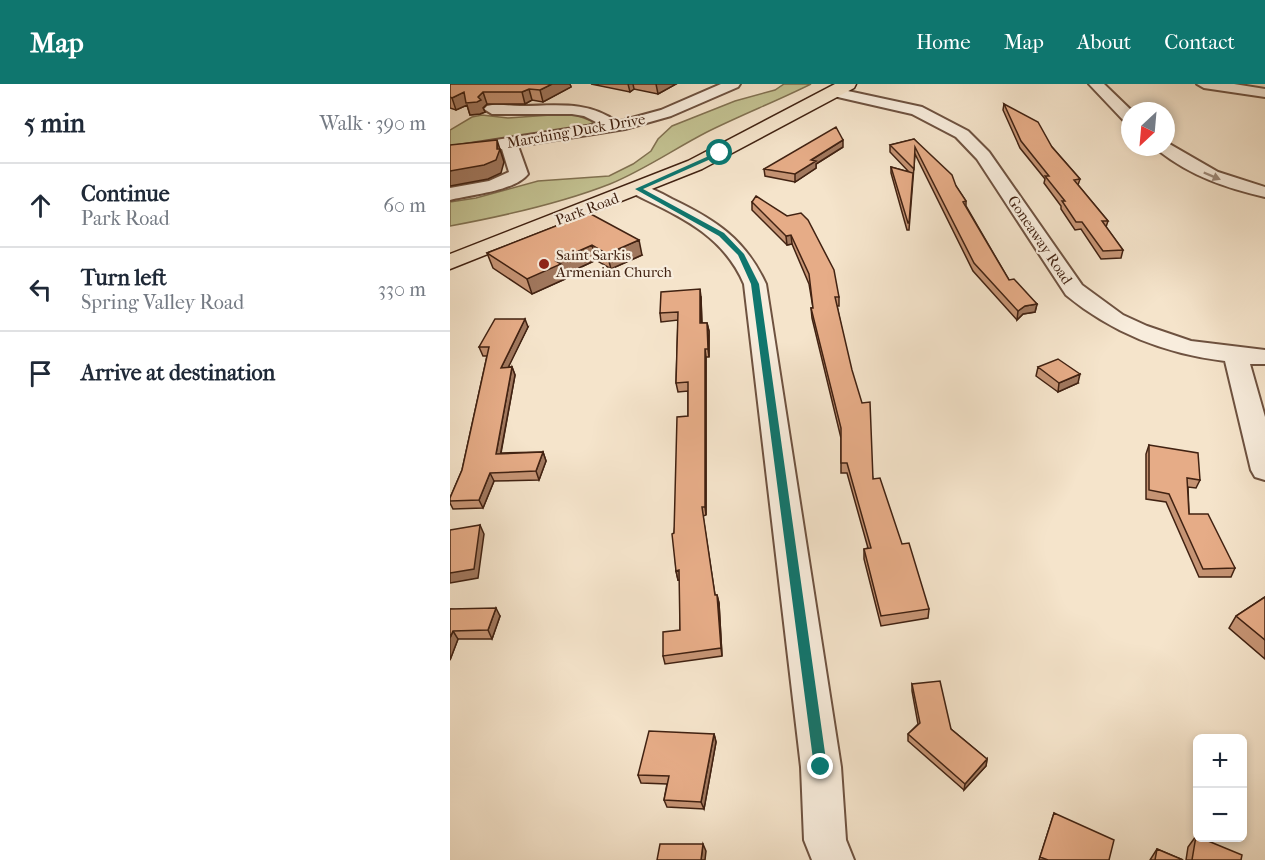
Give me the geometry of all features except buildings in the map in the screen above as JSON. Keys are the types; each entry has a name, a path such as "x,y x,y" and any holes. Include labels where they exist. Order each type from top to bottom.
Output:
{"main road":[{"name":"Park Road","path":"450,262 627,194 720,153 841,88"},
{"path":"450,238 525,224 627,194"}],"street":[{"name":"Marching Duck Drive","path":"450,152 614,127 666,113 732,84"},
{"path":"1096,84 1121,109"},
{"path":"1204,84 1259,92"},
{"name":"Goneaway Road","path":"841,88 917,110 962,134 983,156 1074,290 1089,304 1130,328 1184,346 1236,355 1265,357"},
{"path":"561,110 579,96"},
{"path":"492,109 522,113 561,110 596,114 614,127"},
{"path":"450,194 494,185 519,174 509,144"},
{"path":"1175,156 1183,163 1230,184 1265,192"},
{"path":"627,194 722,234 741,254 755,284 821,767 825,840 833,860"},
{"path":"1236,355 1265,470"}],"shaded area":[{"path":"784,84 811,84 707,132 610,184 531,209 450,226 450,202 476,198 538,181 609,176 633,164 651,151 658,139 672,126 735,101 775,90"},
{"path":"482,115 508,118 576,115 594,122 585,127 450,149 450,130 472,117"}],"place":[{"name":"Saint Sarkis Armenian Church","path":"544,264"}],"route":[{"path":"720,153 638,189 722,234 741,254 755,284 821,767"}]}
